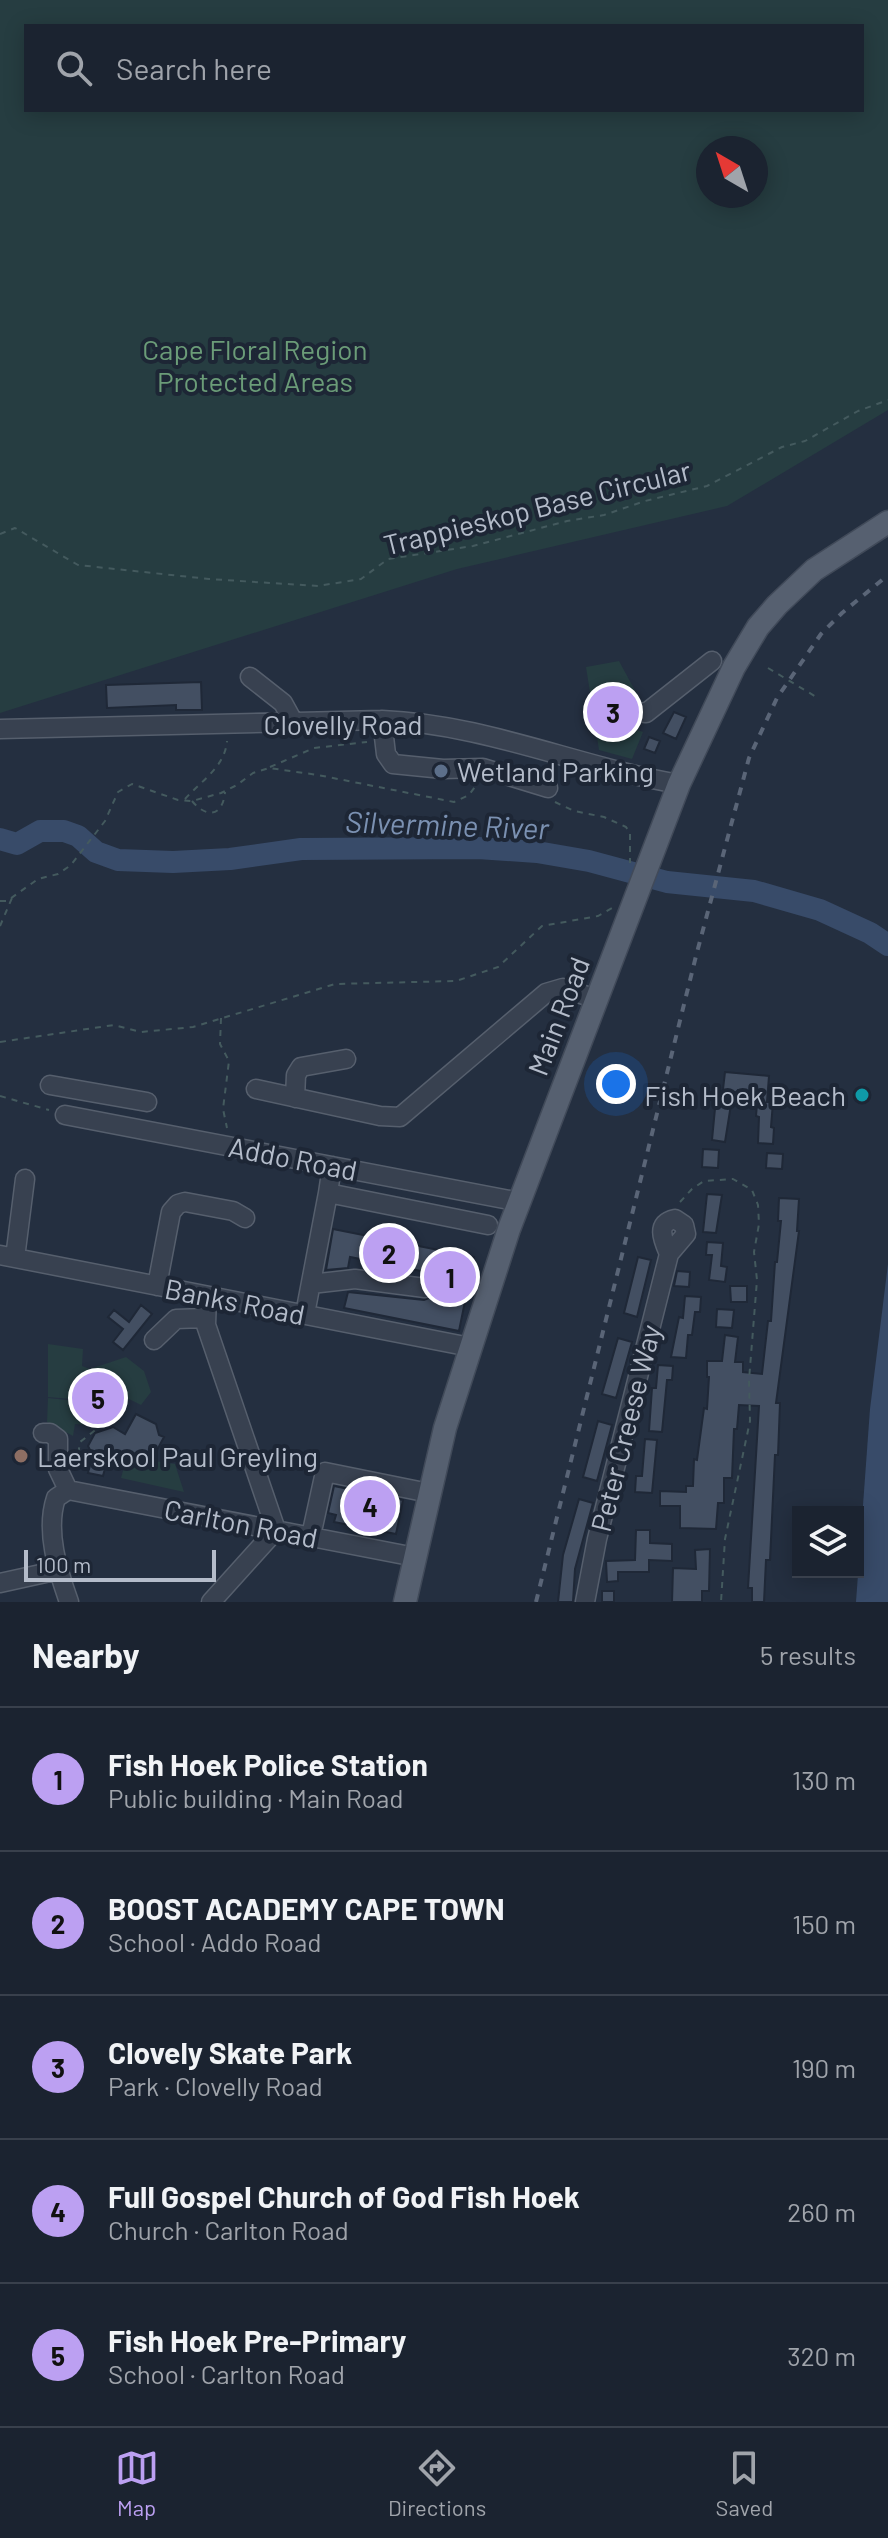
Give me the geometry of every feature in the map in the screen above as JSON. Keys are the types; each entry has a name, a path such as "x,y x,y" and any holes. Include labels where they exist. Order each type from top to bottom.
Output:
{"main road":[{"name":"Main Road","path":"405,1602 445,1428 470,1347 520,1202 637,890 640,863 734,667 758,627 814,570 888,522"}],"street":[{"path":"615,709 646,713 712,661"},
{"path":"250,677 283,703 294,723"},
{"name":"Clovelly Road","path":"0,729 294,723 383,730 433,723 679,784"},
{"path":"383,730 390,762 404,767 483,768 550,794"},
{"path":"256,1089 397,1118 546,993 563,988 596,999"},
{"path":"295,1098 299,1069 346,1059"},
{"path":"50,1085 147,1102"},
{"path":"87,1119 94,1093"},
{"name":"Addo Road","path":"65,1115 520,1202"},
{"path":"305,1314 332,1166"},
{"path":"7,1257 25,1179"},
{"path":"328,1193 488,1225"},
{"path":"157,1286 171,1212 178,1204 185,1202 233,1211 245,1218"},
{"name":"Peter Creese Way","path":"585,1602 597,1539 669,1254 662,1227 675,1219"},
{"name":"Banks Road","path":"7,1257 470,1347"},
{"path":"311,1284 355,1279 425,1288"},
{"path":"207,1296 204,1318 276,1530 211,1602"},
{"path":"154,1340 176,1319 204,1318"},
{"path":"43,1433 50,1433 58,1439 58,1469 68,1490 56,1498 51,1521 59,1570 69,1602"},
{"path":"311,1536 325,1472 429,1493"},
{"name":"Carlton Road","path":"68,1490 415,1557"},
{"path":"0,1583 59,1570"}],"path":[{"name":"Trappieskop Base Circular","path":"0,534 15,528 78,565 209,579 318,586 361,579 388,559 473,546 567,521 604,515 707,486 782,447 805,441 858,411 888,400"},
{"path":"768,668 818,698"},
{"path":"184,800 218,767 226,750 228,724"},
{"path":"0,901 12,897 38,879 58,874 76,860 124,787 132,784 192,801 226,791 248,775 314,748 383,730"},
{"path":"269,768 454,802 476,789 483,768"},
{"path":"192,801 206,813 214,814 220,811 226,791"},
{"path":"550,794 574,811 604,817 626,827 630,833 628,856 640,863"},
{"path":"0,926 12,897"},
{"path":"0,1042 114,1025 141,1032 193,1027 335,984 456,981 498,967 542,926 598,916 616,906"},
{"path":"221,1018 220,1044 229,1061 223,1109 227,1131 223,1145"},
{"path":"0,1096 65,1115"},
{"path":"675,1219 680,1201 704,1181 733,1179 747,1185 756,1196 759,1224 754,1252 757,1280 755,1327 750,1353 750,1421 725,1539 721,1602"},
{"path":"77,1462 80,1442 103,1424 103,1399"},
{"path":"58,1469 77,1462 87,1464"}],"green space":[{"name":"Cape Floral Region Protected Areas","path":"0,0 888,0 888,410 727,506 457,569 0,713"},
{"path":"619,661 639,698 626,726 643,732 632,759 599,750 586,667"},
{"path":"48,1344 83,1349 82,1366 90,1369 126,1357 144,1371 151,1392 141,1405 129,1399 122,1413 108,1420 107,1402 48,1397"},
{"path":"48,1398 97,1403 98,1411 90,1410 88,1425 75,1424 73,1436 47,1422"},
{"path":"154,1456 154,1461 175,1464 184,1492 121,1478 124,1467"}],"water":[{"path":"888,1264 888,1602 856,1602 858,1578 864,1578 863,1506 870,1409"}],"building":[{"path":"201,682 202,710 176,710 176,705 107,708 106,685"},
{"path":"674,712 686,717 676,739 663,733"},
{"path":"649,737 660,741 655,753 644,749"},
{"path":"725,1072 769,1076 767,1102 773,1102 773,1144 758,1143 758,1092 738,1090 737,1093 733,1092 725,1142 712,1140 716,1098 722,1098"},
{"path":"703,1149 719,1150 718,1168 702,1167"},
{"path":"767,1153 783,1154 782,1169 766,1168"},
{"path":"707,1194 722,1195 716,1233 703,1232"},
{"path":"779,1198 799,1199 799,1231 776,1403 780,1403 770,1560 766,1560 764,1602 752,1602 752,1588 748,1588 759,1406 739,1405 737,1429 734,1429 732,1478 724,1478 724,1503 718,1503 716,1529 680,1528 680,1506 660,1506 660,1491 686,1492 686,1486 693,1486 694,1459 697,1460 704,1408 707,1409 707,1361 722,1361 725,1335 738,1337 735,1362 743,1362 743,1372 762,1374 781,1221 778,1221"},
{"path":"333,1229 474,1257 459,1331 344,1308 348,1292 424,1300 434,1296 436,1284 430,1277 431,1273 350,1257 348,1268 326,1270"},
{"path":"707,1242 723,1243 721,1266 727,1267 725,1282 709,1280 712,1255 706,1255"},
{"path":"638,1257 651,1260 637,1317 624,1313"},
{"path":"677,1271 690,1272 689,1287 674,1286"},
{"path":"730,1286 747,1286 747,1302 731,1302"},
{"path":"685,1296 701,1297 700,1312 695,1312 692,1335 688,1335 686,1358 671,1357 679,1317 683,1318"},
{"path":"141,1305 152,1314 123,1350 113,1342 123,1329 108,1317 114,1310 129,1322"},
{"path":"717,1309 734,1310 732,1328 716,1327"},
{"path":"618,1338 632,1342 616,1398 602,1394"},
{"path":"658,1365 673,1366 672,1380 667,1380 662,1432 649,1431 652,1388 656,1388"},
{"path":"136,1414 156,1424 159,1435 164,1437 155,1454 125,1465 108,1457 103,1476 88,1473 92,1454 88,1446 95,1433 113,1427 125,1434"},
{"path":"598,1421 612,1425 597,1481 583,1477"},
{"path":"645,1439 657,1440 652,1493 635,1492 636,1476 642,1476"},
{"path":"334,1486 403,1500 396,1534 334,1522 336,1515 328,1513"},
{"path":"579,1499 593,1503 575,1569 573,1602 558,1602 563,1555"},
{"path":"636,1530 650,1530 650,1543 672,1544 672,1561 649,1560 649,1572 618,1572 618,1581 607,1582 606,1561 635,1560"},
{"path":"710,1549 709,1591 702,1591 702,1602 672,1602 673,1568 696,1569 695,1550"},
{"path":"602,1591 614,1591 614,1602 602,1602"}],"waterway":[{"name":"Silvermine River","path":"0,839 17,844 40,831 64,831 78,836 96,852 118,860 173,862 230,859 301,849 478,848 537,852 589,861 667,882 754,891 820,910 870,933 888,945"}],"railway":[{"path":"536,1602 696,956 749,758 777,698 821,634 888,575"}],"place":[{"name":"Clovely Skate Park","path":"613,712"},
{"name":"Wetland Parking","path":"441,771"},
{"name":"Fish Hoek Beach","path":"862,1095"},
{"name":"BOOST ACADEMY CAPE TOWN","path":"389,1253"},
{"name":"Fish Hoek Police Station","path":"450,1277"},
{"name":"Fish Hoek Pre-Primary","path":"98,1398"},
{"name":"Laerskool Paul Greyling","path":"21,1456"},
{"name":"Full Gospel Church of God Fish Hoek","path":"370,1506"}]}
